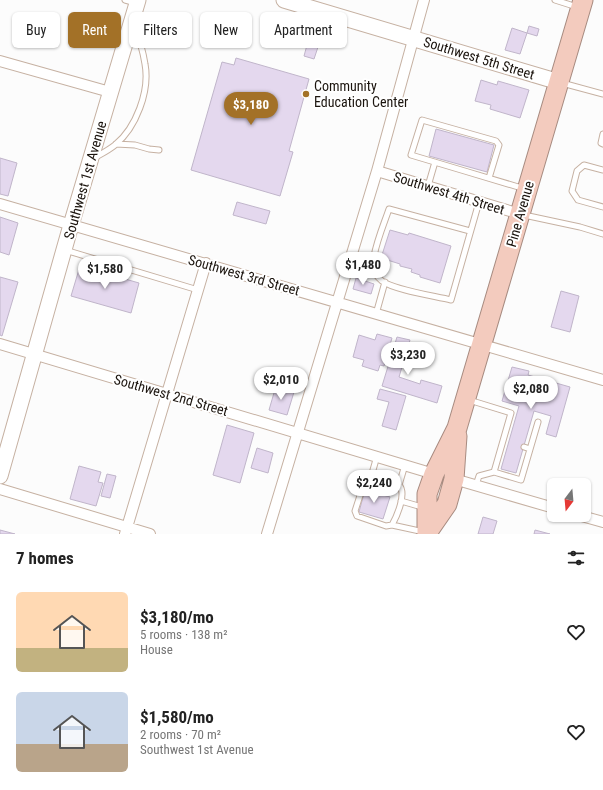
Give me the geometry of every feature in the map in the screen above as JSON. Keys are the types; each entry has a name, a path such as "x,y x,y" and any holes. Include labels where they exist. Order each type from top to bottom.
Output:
{"highway":[{"name":"Pine Avenue","path":"427,533 427,494 434,474 457,428 528,190 581,4"},
{"name":"Pine Avenue","path":"427,533 447,504 454,479 457,428"}],"street":[{"name":"Southwest 5th Street","path":"284,0 559,82"},
{"path":"267,534 336,302 377,171 424,0"},
{"name":"Southwest 1st Avenue","path":"132,12 133,1"},
{"name":"Southwest 1st Avenue","path":"0,476 71,225 129,31"},
{"path":"0,60 110,92"},
{"name":"Southwest 4th Street","path":"377,171 520,214"},
{"name":"Southwest 3rd Street","path":"0,204 603,380"},
{"path":"126,531 206,263"},
{"name":"Southwest 2nd Street","path":"0,344 434,474"},
{"path":"454,479 547,506"},
{"path":"0,488 126,531 150,534"},
{"path":"591,519 603,522"}],"lane":[{"path":"555,0 581,4"},
{"path":"90,161 116,144 133,123 142,102 146,82 146,65 142,48"},
{"path":"559,82 603,94"},
{"path":"489,178 499,145 496,141 422,120 411,155 528,190"},
{"path":"603,134 601,143 603,144"},
{"path":"116,144 135,145 160,150"},
{"path":"428,186 435,162"},
{"path":"603,170 584,165 577,171 572,190 578,200 603,208"},
{"path":"470,231 389,209 375,254 373,266 375,274 385,282 394,286 450,300 479,202"},
{"path":"520,214 580,227 603,234"},
{"path":"64,250 198,290"},
{"path":"376,314 385,282"},
{"path":"466,399 511,413 494,472"},
{"path":"476,485 479,476 494,472 521,480 538,422"},
{"path":"503,441 509,442"},
{"path":"524,447 530,449"},
{"path":"371,477 377,456"},
{"path":"399,485 405,465"},
{"path":"392,525 403,493 402,487 369,477 365,480 355,510 357,516 386,526 392,525 427,533"},
{"path":"401,500 427,509"}],"building":[{"path":"529,26 539,29 537,36 527,33"},
{"path":"512,28 527,33 520,54 505,50"},
{"path":"306,48 318,48 314,59 304,56"},
{"path":"236,58 309,79 289,151 293,152 280,196 191,170 222,62 234,65"},
{"path":"481,80 497,85 498,81 529,90 520,118 490,109 491,105 475,101"},
{"path":"436,129 494,145 487,172 429,156"},
{"path":"0,158 17,163 8,196 0,194"},
{"path":"237,202 270,211 266,224 233,215"},
{"path":"0,217 18,223 9,255 0,252"},
{"path":"390,230 408,235 409,233 451,246 440,283 420,277 420,275 411,272 412,269 381,258"},
{"path":"80,266 139,283 131,313 71,296"},
{"path":"0,277 18,282 2,336 0,335"},
{"path":"356,278 374,284 371,294 353,289"},
{"path":"561,291 579,296 570,332 551,327"},
{"path":"377,334 392,338 384,366 380,365 378,371 362,366 364,360 353,357 359,335 375,340"},
{"path":"397,337 410,340 399,377 420,384 421,380 442,386 437,403 382,386"},
{"path":"512,367 529,371 528,375 570,387 556,437 546,434 551,416 534,411 516,473 501,469 519,406 502,401"},
{"path":"276,386 294,392 287,415 269,410"},
{"path":"380,389 406,396 396,430 382,426 389,402 377,399"},
{"path":"227,425 254,433 240,483 213,475"},
{"path":"257,448 273,453 268,473 251,468"},
{"path":"79,466 101,472 98,482 103,483 96,506 70,499"},
{"path":"107,474 116,476 110,498 101,496"},
{"path":"365,490 390,497 383,519 359,512"},
{"path":"483,517 497,521 493,534 478,534"},
{"path":"0,530 15,534 0,534"},
{"path":"535,530 550,534 534,534"}],"place":[{"name":"Community Education Center","path":"306,94"}]}
